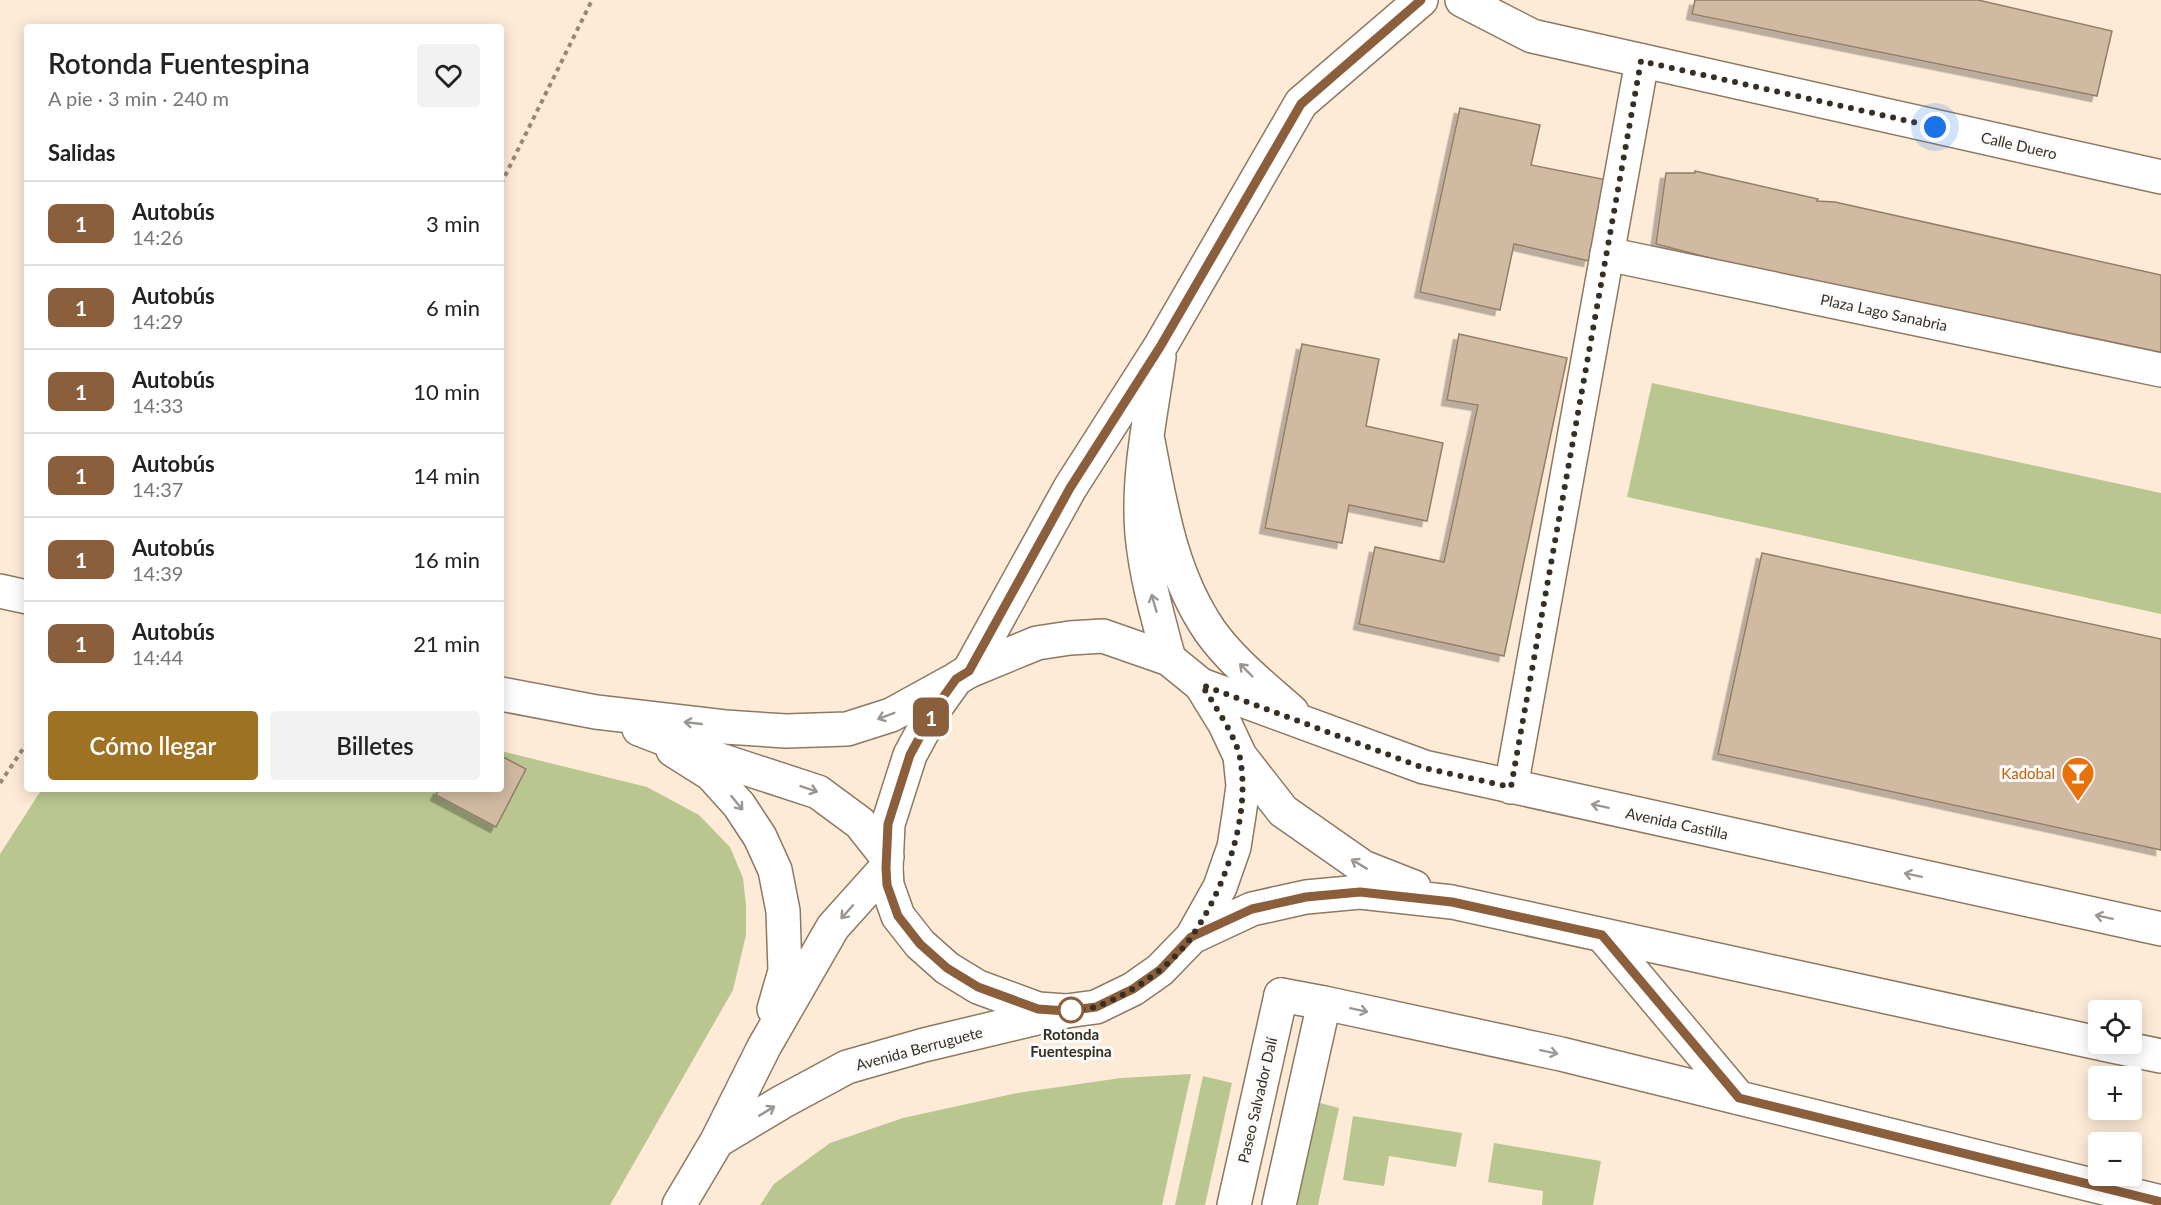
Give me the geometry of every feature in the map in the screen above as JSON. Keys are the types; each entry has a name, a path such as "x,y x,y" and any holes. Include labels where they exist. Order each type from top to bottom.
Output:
{"street":[{"path":"1240,756 1243,786 1234,847 1220,886 1191,937 1160,970 1133,989 1096,1007 1066,1011 1038,1009 978,987 947,968 920,944 898,916 887,885 888,824 910,755 936,707 963,675 1070,488 1160,347 1301,104 1421,0"},
{"name":"Calle Duero","path":"1462,0 1532,36 2161,177"},
{"path":"1511,787 1641,61"},
{"name":"Plaza Lago Sanabria","path":"1607,254 2161,370"},
{"path":"1160,347 1143,474 1142,533 1151,592 1169,659"},
{"path":"1148,441 1167,537 1187,593 1211,633 1245,670 1304,723"},
{"path":"0,591 24,596"},
{"path":"504,695 596,712 725,727 786,731 847,729 891,715 963,675 1037,643 1103,636 1169,659 1202,685 1225,724 1240,756 1283,811 1363,867 1452,902"},
{"name":"Avenida Castilla","path":"1202,685 1424,768 2161,929"},
{"path":"596,712 717,759 818,792 860,823 886,863"},
{"path":"641,730 711,774 744,813 760,837 775,870 783,911 784,971 764,1047"},
{"name":"Avenida Berruguete","path":"679,1205 717,1141 764,1047 833,927 886,863"},
{"path":"1191,937 1252,909 1306,897 1360,892 1452,902 2088,1041"},
{"path":"1602,935 1739,1098"},
{"name":"Paseo Salvador Dalí","path":"1234,1205 1281,995 1324,1003"},
{"path":"1279,1205 1324,1003 1561,1054 2161,1202"},
{"name":"Avenida Berruguete","path":"717,1141 847,1067 924,1045 1066,1011"},
{"path":"2142,1052 2161,1056"}],"path":[{"path":"504,178 592,0"},
{"path":"0,783 24,747"}],"green space":[{"path":"1652,383 2161,493 2161,614 1627,497"},
{"path":"504,752 647,787 699,815 730,847 743,878 746,935 733,990 610,1205 0,1205 0,854 40,792 504,792"},
{"path":"1191,1074 1162,1205 760,1205 774,1184 830,1143 903,1118 1017,1093 1121,1078"},
{"path":"1203,1076 1232,1083 1205,1205 1175,1205"},
{"path":"1316,1102 1339,1108 1318,1205 1294,1205"},
{"path":"1353,1116 1462,1133 1456,1167 1389,1156 1384,1186 1343,1180"},
{"path":"1494,1143 1601,1161 1593,1205 1542,1205 1543,1191 1488,1182"}],"building":[{"path":"1695,0 1978,0 2112,31 2097,96 1692,14"},
{"path":"1460,108 1540,125 1531,165 1607,180 1589,261 1514,244 1500,310 1420,292"},
{"path":"1695,171 1818,199 1817,201 1835,202 2161,275 2161,353 1741,266 1656,244 1666,173 1695,173"},
{"path":"1459,334 1567,358 1504,656 1359,624 1375,547 1444,562 1478,405 1447,400"},
{"path":"1302,344 1379,359 1366,426 1443,443 1427,521 1349,505 1342,543 1265,528"},
{"path":"1762,553 2161,639 2161,850 1718,754"},
{"path":"504,758 526,769 496,827 436,795 438,792 504,792"}],"bus line":[{"name":"1","path":"1421,0 1301,104 1160,347 1070,488 969,671 956,679 936,707 910,755 888,824 887,885 898,916 920,944 947,968 978,987 1038,1009 1066,1011 1096,1007 1133,989 1160,970 1191,937 1252,909 1306,897 1360,892 1452,902 1602,935 1739,1098 2161,1202"}],"place":[{"name":"Kadobal","path":"2078,802"},
{"name":"Rotonda Fuentespina","path":"1071,1010"}],"route":[{"path":"1071,1010 1066,1011 1096,1007 1133,989 1160,970 1191,937 1220,886 1234,847 1243,786 1240,756 1225,724 1202,685 1424,768 1511,787 1641,61 1935,127"}]}
